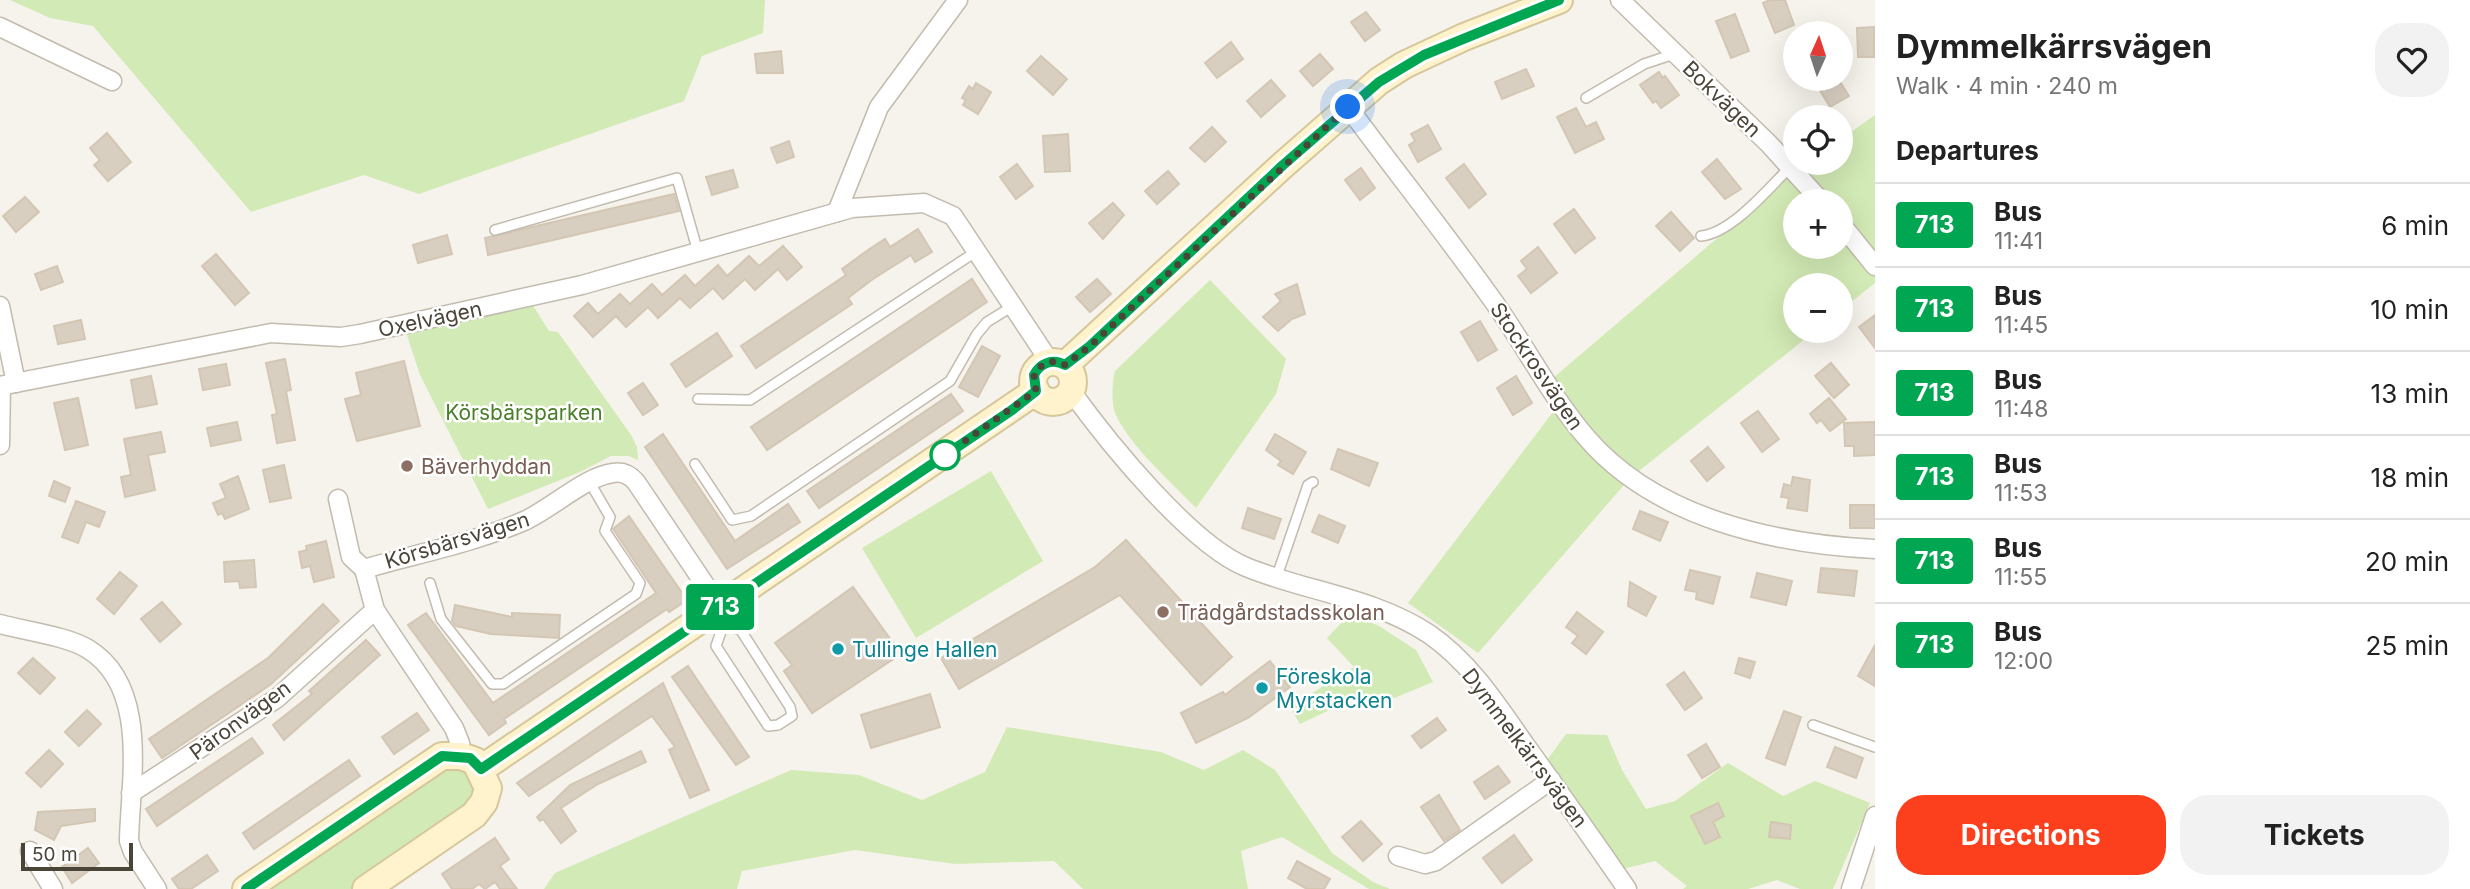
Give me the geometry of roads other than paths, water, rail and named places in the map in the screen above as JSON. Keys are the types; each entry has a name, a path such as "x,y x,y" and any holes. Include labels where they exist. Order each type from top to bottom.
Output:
{"street":[{"path":"958,0 879,107 845,210 925,203 953,216 1013,306 1057,364 1073,377 1071,391 1063,399 1054,402 1044,399 1036,391 1034,380 1037,370 1057,364 1348,107 1404,65 1559,0"},
{"name":"Bokvägen","path":"1620,0 1783,158"},
{"path":"0,27 112,81"},
{"name":"Stockrosvägen","path":"1348,107 1495,304 1559,403 1587,439 1630,478 1701,514 1762,534 1828,546 1875,549"},
{"name":"Bokvägen","path":"1799,175 1811,189"},
{"name":"Oxelvägen","path":"6,385 271,333 341,337 360,334 583,285 845,210"},
{"path":"1853,239 1875,266"},
{"path":"0,306 6,385 0,445"},
{"path":"481,769 721,617 1036,391"},
{"name":"Dymmelkärrsvägen","path":"1071,391 1135,471 1193,530 1244,566 1382,607 1432,636 1483,685 1627,889"},
{"name":"Körsbärsvägen","path":"364,569 523,522 556,505 589,481 612,473 630,475 721,617"},
{"path":"338,499 351,557 364,569 374,610 454,728 460,743 458,756"},
{"name":"Päronvägen","path":"131,793 276,699 374,610"},
{"path":"0,624 88,649 107,666 128,710 134,746 129,841 157,889"},
{"path":"246,889 442,756 470,758 481,769 488,788 479,809 366,889"},
{"path":"1398,856 1425,864 1436,861 1551,780"},
{"path":"1851,889 1875,816"},
{"path":"30,851 52,889"}],"lane":[{"path":"1586,98 1644,64 1675,54"},
{"path":"1701,236 1712,235 1748,209 1783,174"},
{"path":"495,230 677,178 698,254"},
{"path":"698,399 750,400 977,251"},
{"path":"695,464 732,520 751,516 950,382 977,334 987,322 1013,306"},
{"path":"430,583 441,619 492,684 503,684 636,594 640,583 605,531 610,517 589,481"},
{"path":"1277,576 1308,485 1313,482"},
{"path":"721,617 740,629 790,707 792,716 778,725 768,726 716,646 721,617"},
{"path":"1813,725 1875,747"}],"place":[{"name":"Bäverhyddan","path":"407,466"},
{"name":"Trädgårdstadsskolan","path":"1163,612"},
{"name":"Tullinge Hallen","path":"838,649"},
{"name":"Föreskola Myrstacken","path":"1262,688"}],"park label":[{"name":"Körsbärsparken","path":"524,412"}]}
